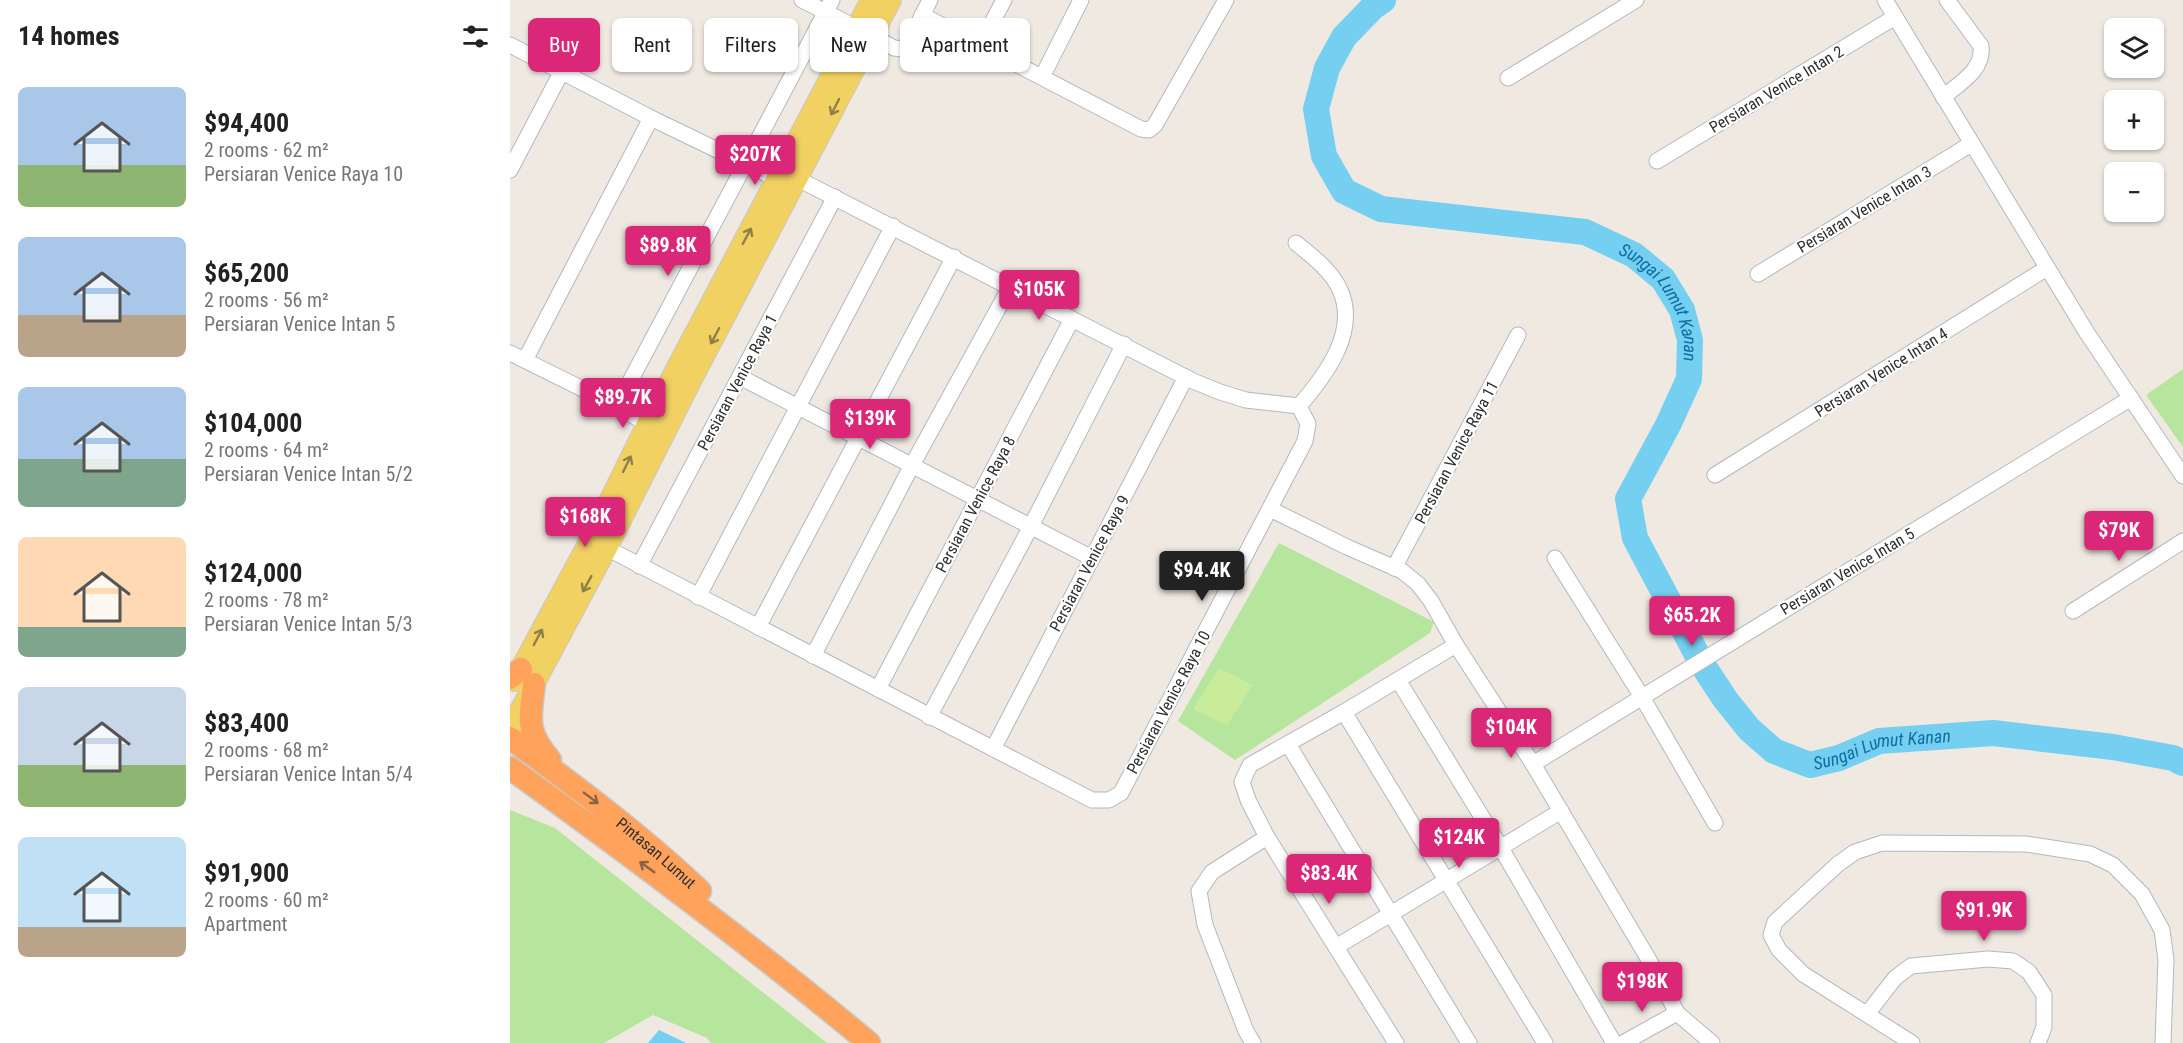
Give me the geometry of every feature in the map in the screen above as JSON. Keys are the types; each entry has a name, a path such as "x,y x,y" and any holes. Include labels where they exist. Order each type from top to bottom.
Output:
{"highway":[{"path":"519,680 537,745 566,779"},
{"name":"Pintasan Lumut","path":"510,738 598,803 678,870 793,979"},
{"name":"Pintasan Lumut","path":"510,768 667,882 793,979 868,1043"}],"main road":[{"path":"868,18 871,0"},
{"path":"875,18 891,0"},
{"path":"510,729 519,680 598,544 725,297 777,179 841,72"},
{"path":"598,544 647,424 798,179 852,72"}],"street":[{"path":"802,0 829,6 846,18"},
{"path":"888,45 902,49 908,44 930,0"},
{"path":"994,18 1004,0"},
{"path":"1042,77 1081,0"},
{"path":"1030,71 1141,129 1149,130 1155,125 1226,0"},
{"path":"1508,78 1636,0"},
{"path":"1885,0 2086,333 2183,476"},
{"path":"1942,97 1975,70 1982,54 1981,46 1947,0"},
{"path":"617,406 829,6"},
{"path":"922,15 928,18"},
{"name":"Persiaran Venice Intan 2","path":"1657,161 1895,17"},
{"path":"510,45 528,54"},
{"path":"510,170 561,72"},
{"path":"566,72 651,118 777,179"},
{"path":"525,360 651,118"},
{"name":"Persiaran Venice Intan 3","path":"1758,274 1971,144"},
{"path":"798,179 1186,377 1246,400 1299,406 1320,381 1333,360 1342,339 1346,315 1340,290 1327,271 1296,243"},
{"name":"Persiaran Venice Raya 1","path":"639,566 835,197"},
{"path":"698,597 893,226"},
{"path":"758,627 954,257"},
{"name":"Persiaran Venice Intan 4","path":"1715,475 2047,268"},
{"path":"813,656 911,466 1010,286"},
{"name":"Persiaran Venice Raya 8","path":"878,689 1072,319"},
{"name":"Persiaran Venice Raya 11","path":"1394,568 1518,335"},
{"path":"929,717 1030,528 1124,344"},
{"path":"510,353 617,406 647,424"},
{"path":"740,377 1092,558"},
{"name":"Persiaran Venice Raya 9","path":"993,749 1186,377"},
{"name":"Persiaran Venice Intan 5","path":"1533,764 2130,398"},
{"name":"Persiaran Venice Raya 10","path":"993,749 1092,800 1109,800 1121,792 1305,441 1308,424 1299,406"},
{"path":"1270,509 1402,571 1418,584 1431,601 1456,645 1533,764 1649,960 1677,1013 1712,1043"},
{"path":"2073,611 2183,541"},
{"path":"598,544 993,749"},
{"path":"1555,558 1642,697 1715,823"},
{"path":"1396,1043 1268,837 1248,800 1242,782 1250,765 1456,645"},
{"path":"1398,680 1501,848 1614,1043"},
{"path":"1344,712 1545,1043"},
{"path":"1288,744 1469,1043"},
{"path":"1336,947 1561,811"},
{"path":"1253,1043 1246,1031 1205,925 1199,891 1212,872 1268,837"},
{"path":"1912,1043 1803,974 1779,951 1771,935 1775,922 1838,864 1855,852 1882,843 2026,844 2090,854 2113,864 2142,894 2162,930 2166,960 2163,1043"},
{"path":"1867,1014 1894,978 1911,966 1988,959 2013,961 2029,972 2044,995 2044,1027 2038,1043"},
{"path":"1623,1043 1677,1013"}],"green space":[{"path":"2183,369 2183,447 2146,395"},
{"path":"1279,543 1434,622 1430,633 1235,760 1178,721"},
{"path":"1219,668 1253,685 1227,725 1193,709"},
{"path":"510,810 555,828 827,1043 711,1043 707,1038 653,1015 604,1043 510,1043"}],"water":[{"path":"659,1030 686,1043 648,1043"}],"waterway":[{"name":"Sungai Lumut Kanan","path":"1383,0 1373,7 1344,37 1327,68 1316,109 1324,156 1344,191 1381,209 1585,232 1634,255 1663,279 1682,310 1690,340 1689,379 1668,425 1628,499 1635,538 1702,664 1725,699 1749,729 1774,751 1810,765 1839,758 1879,741 1993,733 2113,747 2173,758 2183,763"}]}
